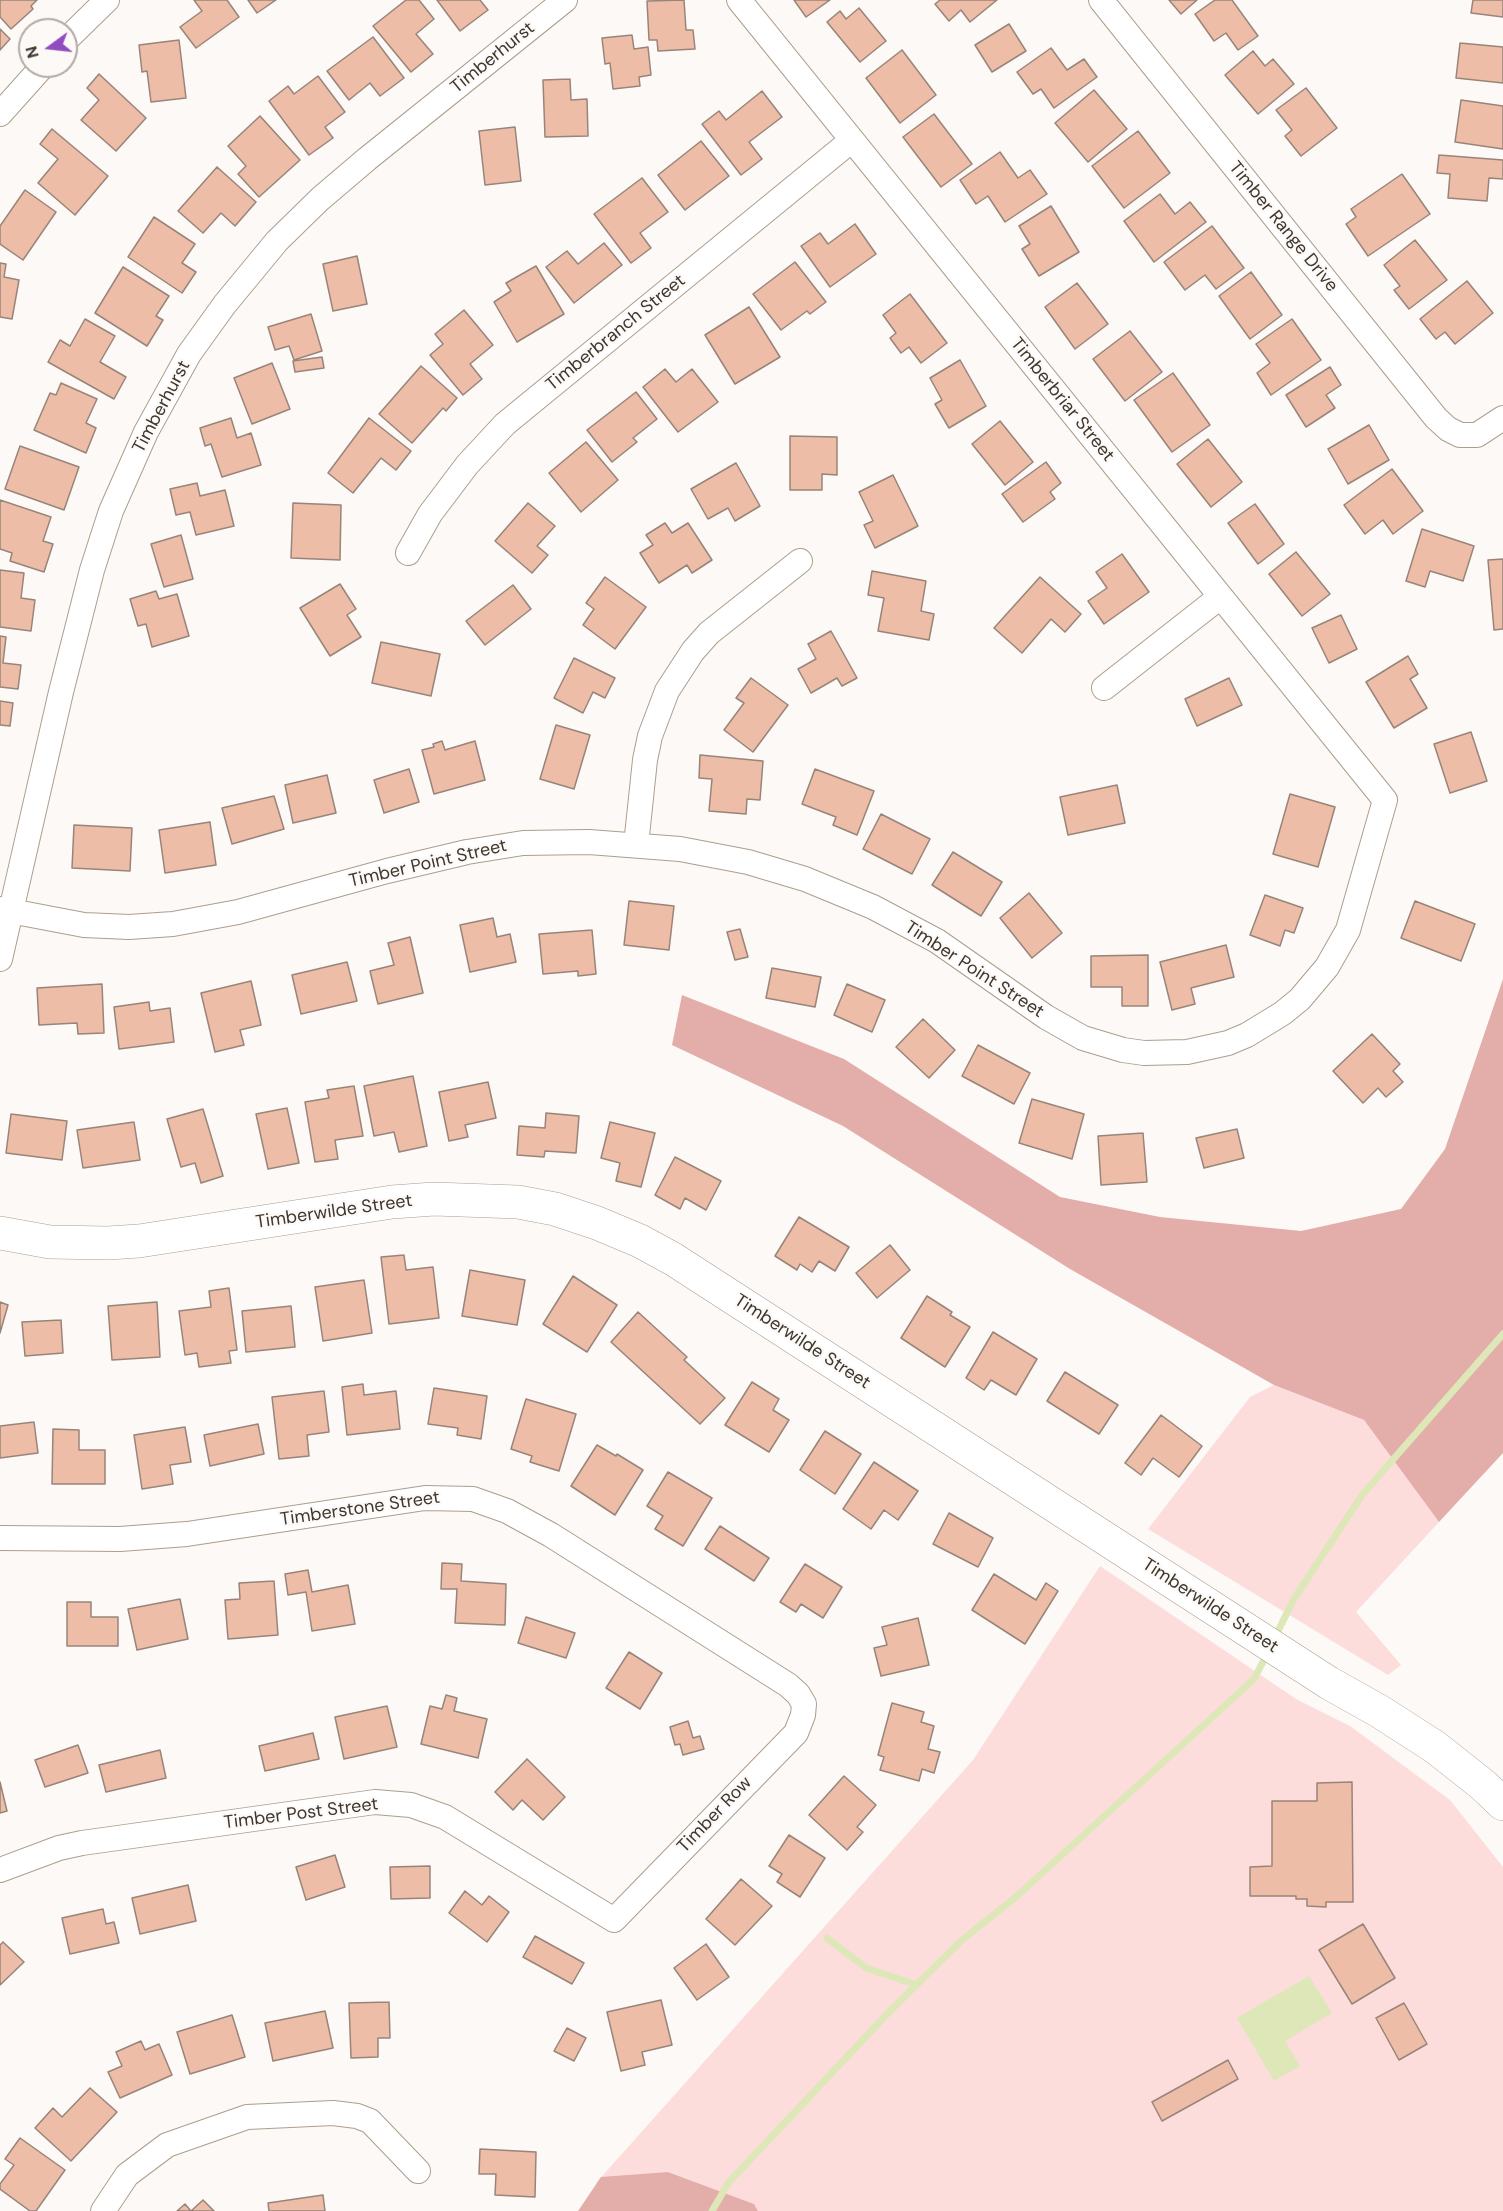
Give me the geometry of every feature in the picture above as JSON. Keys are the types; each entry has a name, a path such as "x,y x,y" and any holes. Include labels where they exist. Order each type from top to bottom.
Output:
{"street":[{"path":"78,28 107,0"},
{"name":"Timberhurst","path":"0,959 6,910 92,570 111,511 146,432 189,354 225,304 277,241 320,200 367,159 565,0"},
{"name":"Timberbriar Street","path":"739,0 1384,800"},
{"name":"Timber Range Drive","path":"1101,0 1436,418 1448,429 1460,435 1477,435 1503,418"},
{"path":"0,114 32,78"},
{"name":"Timberbranch Street","path":"408,553 430,514 467,465 505,424 852,140"},
{"path":"636,845 645,760 650,736 667,691 693,651 709,633 800,561"},
{"path":"1104,688 1220,597"},
{"name":"Timber Point Street","path":"6,910 84,925 129,927 173,924 238,912 387,871 468,852 523,843 589,842 680,849 748,862 805,879 873,907 937,941 1046,1017 1083,1038 1124,1050 1165,1054 1207,1048 1247,1035 1283,1013 1300,999 1327,968 1348,930 1384,800"},
{"name":"Timberwilde Street","path":"0,1233 50,1242 118,1242 392,1202 434,1199 518,1202 555,1209 597,1222 673,1259 1329,1683 1379,1711 1435,1747 1503,1804"},
{"name":"Timberstone Street","path":"0,1538 109,1539 187,1534 424,1498 473,1499 507,1511 551,1534 789,1685 804,1704"},
{"name":"Timber Row","path":"614,1920 796,1733 803,1715 804,1704"},
{"name":"Timber Post Street","path":"0,1870 59,1848 82,1843 375,1802 411,1805 445,1816 614,1920"},
{"path":"103,2211 127,2175 167,2145 247,2117 333,2113 357,2116 370,2121 418,2171"}],"shaded area":[{"path":"1503,979 1503,1453 1439,1522 1364,1420 1274,1385 1070,1269 843,1126 672,1045 682,995 844,1059 1060,1197 1160,1217 1301,1231 1401,1209 1445,1149"},
{"path":"1274,1385 1364,1420 1439,1522 1356,1612 1401,1665 1388,1675 1148,1529 1250,1397"},
{"path":"1100,1566 1296,1699 1350,1726 1450,1800 1503,1867 1503,2211 758,2211 754,2204 668,2172 596,2183 973,1760"},
{"path":"1309,1976 1332,2013 1285,2041 1300,2066 1274,2081 1237,2018"},
{"path":"668,2172 754,2204 758,2211 578,2211 601,2177"}],"building":[{"path":"0,0 37,0 31,6 33,9 23,18 18,18 18,23 11,29 0,17"},
{"path":"194,0 227,0 239,17 196,48 180,27 202,11"},
{"path":"248,0 276,0 257,13"},
{"path":"406,0 419,0 434,19 416,34 433,54 411,72 373,26"},
{"path":"437,0 480,0 488,10 460,31"},
{"path":"684,0 686,30 693,30 695,49 658,51 657,40 649,40 647,1"},
{"path":"794,0 830,0 806,17"},
{"path":"940,0 997,0 970,22 961,10 949,21 935,4"},
{"path":"1169,0 1197,0 1181,14"},
{"path":"1215,0 1232,0 1258,36 1238,50 1226,33 1214,41 1195,14"},
{"path":"1473,0 1503,0 1503,17 1471,13"},
{"path":"859,8 886,41 860,62 827,22 840,11 846,19"},
{"path":"1009,24 1026,51 992,72 975,45"},
{"path":"0,29 10,39 0,50"},
{"path":"632,35 634,49 648,47 651,75 639,77 640,86 613,89 610,63 605,64 602,38"},
{"path":"373,37 404,78 380,96 370,83 349,100 327,71"},
{"path":"179,40 186,98 151,102 147,71 142,72 139,45"},
{"path":"1460,43 1503,47 1503,83 1456,78"},
{"path":"1051,48 1067,70 1084,59 1097,77 1054,108 1041,89 1033,94 1017,72"},
{"path":"902,50 936,95 900,123 866,78"},
{"path":"1253,51 1265,66 1273,59 1294,84 1258,114 1225,75"},
{"path":"99,74 146,118 116,151 81,120 99,100 87,88"},
{"path":"318,76 345,112 325,127 333,138 309,155 269,101 288,86 294,94"},
{"path":"570,79 571,100 587,99 588,136 545,137 543,80"},
{"path":"1306,88 1337,128 1301,156 1285,136 1292,130 1276,110"},
{"path":"1094,90 1127,129 1088,162 1055,123"},
{"path":"762,91 782,117 749,142 762,159 741,175 702,124 719,111 726,120"},
{"path":"1461,100 1503,106 1503,149 1455,142"},
{"path":"934,114 972,164 941,187 903,137"},
{"path":"260,116 300,160 259,197 238,174 246,166 228,146"},
{"path":"515,127 521,181 485,185 479,131"},
{"path":"52,129 108,176 75,215 38,183 58,159 40,144"},
{"path":"1138,131 1170,173 1124,208 1092,166"},
{"path":"701,141 729,176 685,210 658,175"},
{"path":"1000,152 1018,178 1030,170 1047,194 1005,222 988,196 976,204 960,180"},
{"path":"1439,155 1503,160 1503,179 1489,178 1487,201 1448,198 1450,174 1437,173"},
{"path":"217,167 256,202 235,226 221,213 203,233 178,211"},
{"path":"1402,174 1430,214 1368,256 1346,224 1356,217 1351,209"},
{"path":"642,178 668,212 640,233 651,248 631,263 594,214"},
{"path":"25,190 56,212 23,260 0,244 0,226"},
{"path":"1160,194 1175,214 1190,202 1206,222 1154,262 1124,221"},
{"path":"1051,206 1079,252 1039,276 1022,249 1030,244 1019,226"},
{"path":"154,217 195,244 182,263 196,272 182,293 128,257"},
{"path":"855,224 876,254 830,287 801,246 820,233 828,244"},
{"path":"1212,226 1244,268 1216,289 1205,275 1185,290 1164,262"},
{"path":"1415,240 1447,280 1409,309 1394,290 1400,286 1384,265"},
{"path":"604,243 622,265 574,303 546,267 567,251 578,264"},
{"path":"357,256 367,304 333,311 323,264"},
{"path":"795,262 826,302 810,314 807,311 781,330 753,294"},
{"path":"0,263 6,264 4,277 19,280 12,319 0,317"},
{"path":"536,266 564,314 517,342 494,302 511,291 506,283"},
{"path":"123,267 169,296 156,316 163,320 147,346 95,313"},
{"path":"1251,272 1282,315 1250,339 1219,296"},
{"path":"1467,281 1493,313 1455,344 1445,332 1436,339 1420,319"},
{"path":"1077,283 1108,324 1075,349 1045,307"},
{"path":"910,294 947,343 921,363 909,347 901,353 890,338 896,333 883,315"},
{"path":"749,307 780,357 735,384 705,335"},
{"path":"464,310 493,345 470,364 482,379 463,395 430,355 443,344 435,334"},
{"path":"311,314 322,351 294,360 289,346 275,350 268,327"},
{"path":"85,319 115,336 100,362 126,377 114,399 48,362 60,340 70,346"},
{"path":"1292,319 1321,360 1271,395 1257,373 1270,363 1256,344"},
{"path":"1130,331 1162,372 1125,401 1093,359"},
{"path":"322,357 324,368 295,372 293,361"},
{"path":"960,360 986,406 949,428 935,404 942,400 930,378"},
{"path":"272,363 290,409 252,424 234,378"},
{"path":"421,366 457,398 446,411 443,408 412,443 379,414"},
{"path":"1330,367 1341,385 1326,395 1335,408 1306,427 1286,395"},
{"path":"665,369 676,382 692,369 718,402 678,432 643,387"},
{"path":"1173,373 1210,425 1172,452 1134,400"},
{"path":"61,383 97,399 86,423 96,428 86,453 34,430 50,393 56,395"},
{"path":"636,392 657,419 633,438 637,442 612,462 587,430"},
{"path":"231,418 237,438 251,433 261,465 222,477 211,444 205,446 200,428"},
{"path":"369,418 411,451 396,470 381,458 353,493 328,473"},
{"path":"1000,421 1033,462 1005,485 972,444"},
{"path":"1369,425 1389,460 1348,484 1328,449"},
{"path":"790,436 837,437 837,475 822,474 822,490 790,490"},
{"path":"1208,439 1242,482 1211,507 1177,464"},
{"path":"586,442 618,480 581,512 549,473"},
{"path":"20,446 79,467 64,510 5,489"},
{"path":"1046,462 1061,483 1050,492 1055,499 1023,522 1002,494"},
{"path":"736,463 760,506 735,521 728,508 708,519 691,489"},
{"path":"1392,469 1423,511 1393,534 1383,520 1365,534 1344,505"},
{"path":"893,475 918,526 875,548 864,525 873,521 859,492"},
{"path":"197,483 200,496 225,490 234,526 196,535 190,512 176,515 170,489"},
{"path":"0,500 51,517 43,541 53,544 44,572 10,561 12,553 0,549"},
{"path":"293,503 341,505 340,560 291,558"},
{"path":"528,503 555,526 537,546 548,555 532,573 495,541"},
{"path":"1255,504 1284,544 1258,564 1228,523"},
{"path":"665,523 672,533 688,523 712,560 692,573 687,565 659,583 640,553 653,545 646,535"},
{"path":"1422,529 1474,546 1463,581 1430,571 1425,587 1406,581"},
{"path":"181,535 193,579 164,587 151,544"},
{"path":"1296,552 1330,594 1302,616 1269,574"},
{"path":"1122,554 1149,592 1104,624 1088,601 1107,588 1096,572"},
{"path":"1503,559 1503,629 1494,630 1488,560"},
{"path":"0,570 24,573 21,598 35,600 31,631 0,627"},
{"path":"872,571 926,581 921,611 934,614 929,640 878,631 884,598 868,595"},
{"path":"605,577 646,607 615,649 583,625 594,609 586,603"},
{"path":"1040,577 1081,614 1065,632 1051,619 1022,653 994,628"},
{"path":"340,584 356,609 347,615 361,637 330,656 300,608"},
{"path":"513,585 531,609 485,645 466,621"},
{"path":"156,591 159,599 177,594 189,636 152,647 146,624 138,626 130,599"},
{"path":"1341,615 1357,649 1329,663 1312,628"},
{"path":"831,631 857,678 842,686 837,678 811,693 798,669 816,659 808,644"},
{"path":"0,636 6,637 3,663 21,665 18,689 0,687"},
{"path":"381,642 440,654 431,696 372,683"},
{"path":"1408,656 1418,674 1410,679 1427,708 1394,728 1366,682"},
{"path":"574,658 615,678 605,698 593,692 583,713 554,698"},
{"path":"751,678 788,705 753,752 724,730 744,703 736,698"},
{"path":"1229,678 1242,705 1197,726 1185,699"},
{"path":"0,701 13,703 10,726 0,725"},
{"path":"556,725 590,735 574,789 540,779"},
{"path":"1471,732 1487,781 1450,793 1434,744"},
{"path":"442,741 445,750 475,741 485,780 434,794 422,750 434,747 433,744"},
{"path":"700,755 763,761 760,800 747,799 746,814 709,811 712,779 699,778"},
{"path":"409,769 419,802 384,813 374,780"},
{"path":"815,769 874,791 857,835 833,825 836,817 802,804"},
{"path":"327,775 336,813 293,823 285,785"},
{"path":"1117,785 1125,823 1068,835 1060,797"},
{"path":"1290,794 1335,807 1318,867 1273,854"},
{"path":"274,796 284,829 232,844 222,808"},
{"path":"881,814 930,839 912,874 863,849"},
{"path":"210,822 216,865 165,873 159,830"},
{"path":"74,825 132,828 130,871 72,868"},
{"path":"953,852 1002,882 981,916 932,885"},
{"path":"1029,893 1062,933 1032,958 1000,918"},
{"path":"1265,895 1303,908 1294,933 1285,930 1280,946 1250,935"},
{"path":"629,901 674,906 669,950 624,945"},
{"path":"1415,901 1475,924 1461,961 1401,938"},
{"path":"493,918 497,937 510,934 516,962 470,972 460,925"},
{"path":"740,929 748,957 735,960 727,932"},
{"path":"592,930 596,974 578,976 578,971 543,974 539,934"},
{"path":"410,937 423,993 378,1004 370,971 394,965 388,943"},
{"path":"1226,945 1234,977 1191,988 1195,1004 1172,1010 1160,962"},
{"path":"1148,955 1148,1006 1122,1006 1122,987 1091,987 1091,956"},
{"path":"347,962 357,1001 301,1014 292,975"},
{"path":"772,968 821,977 815,1007 766,998"},
{"path":"251,981 261,1025 240,1030 244,1045 215,1052 201,993"},
{"path":"102,984 104,1033 78,1034 77,1023 39,1025 37,988"},
{"path":"847,984 885,1000 872,1032 834,1015"},
{"path":"149,1002 150,1011 170,1008 174,1042 119,1049 114,1007"},
{"path":"923,1019 955,1050 929,1078 896,1047"},
{"path":"1372,1034 1400,1064 1393,1071 1403,1082 1386,1097 1378,1088 1363,1103 1333,1071"},
{"path":"978,1045 1030,1073 1014,1104 962,1076"},
{"path":"413,1076 427,1146 399,1152 394,1132 374,1136 364,1086"},
{"path":"488,1082 496,1118 465,1125 468,1137 449,1141 439,1092"},
{"path":"354,1086 363,1136 335,1140 338,1159 315,1162 305,1102 329,1098 327,1090"},
{"path":"1032,1099 1084,1114 1072,1159 1019,1143"},
{"path":"287,1108 299,1163 268,1169 256,1114"},
{"path":"203,1109 223,1176 201,1183 195,1163 181,1167 167,1119"},
{"path":"546,1113 579,1116 576,1153 545,1151 544,1157 517,1155 519,1126 545,1128"},
{"path":"11,1114 67,1121 62,1160 6,1153"},
{"path":"134,1122 140,1160 83,1168 77,1130"},
{"path":"610,1122 655,1133 641,1187 616,1181 620,1163 601,1158"},
{"path":"1237,1129 1244,1158 1204,1168 1196,1138"},
{"path":"1143,1133 1147,1182 1101,1185 1098,1136"},
{"path":"675,1157 721,1181 706,1210 685,1198 680,1209 655,1195"},
{"path":"799,1217 849,1247 835,1271 819,1261 812,1272 800,1264 797,1270 775,1256"},
{"path":"890,1245 910,1270 877,1298 856,1273"},
{"path":"404,1255 406,1270 433,1267 439,1318 389,1324 381,1257"},
{"path":"470,1270 525,1280 517,1325 462,1316"},
{"path":"573,1276 617,1305 587,1352 543,1324"},
{"path":"364,1280 372,1333 323,1341 315,1287"},
{"path":"229,1288 237,1350 229,1351 231,1363 199,1367 197,1353 185,1355 179,1311 211,1307 209,1291"},
{"path":"927,1296 952,1312 950,1315 970,1327 945,1367 901,1338"},
{"path":"0,1302 8,1305 0,1333"},
{"path":"157,1302 160,1357 112,1360 108,1306"},
{"path":"291,1306 295,1347 246,1352 242,1311"},
{"path":"638,1312 687,1357 684,1360 725,1398 700,1424 611,1342"},
{"path":"61,1320 63,1353 25,1356 22,1322"},
{"path":"993,1332 1037,1359 1016,1395 991,1380 984,1390 966,1378"},
{"path":"1065,1372 1118,1405 1099,1434 1047,1401"},
{"path":"752,1382 779,1399 773,1410 789,1420 769,1452 725,1425"},
{"path":"363,1384 364,1395 396,1391 400,1429 347,1435 342,1387"},
{"path":"434,1388 487,1396 481,1439 457,1435 458,1428 428,1424"},
{"path":"324,1391 329,1432 307,1435 309,1456 279,1459 272,1397"},
{"path":"526,1399 576,1414 559,1471 530,1462 532,1456 511,1449"},
{"path":"1161,1415 1202,1446 1179,1477 1153,1458 1141,1475 1125,1463"},
{"path":"34,1422 38,1453 0,1458 0,1426"},
{"path":"258,1424 264,1454 210,1466 204,1435"},
{"path":"185,1427 191,1462 170,1465 173,1484 142,1489 134,1435"},
{"path":"53,1429 79,1430 79,1450 105,1450 105,1484 52,1484"},
{"path":"825,1431 861,1454 835,1494 800,1470"},
{"path":"597,1445 643,1470 615,1515 571,1486"},
{"path":"874,1462 918,1491 898,1520 884,1510 871,1529 843,1509"},
{"path":"668,1472 712,1498 683,1546 655,1529 663,1516 647,1506"},
{"path":"949,1513 993,1538 978,1567 933,1544"},
{"path":"720,1526 769,1558 754,1581 705,1549"},
{"path":"442,1563 462,1564 461,1581 506,1584 505,1625 455,1623 457,1589 441,1589"},
{"path":"805,1564 842,1587 823,1618 801,1604 796,1612 780,1602"},
{"path":"308,1570 312,1592 348,1585 355,1624 312,1631 306,1592 288,1595 285,1574"},
{"path":"994,1574 1036,1600 1046,1583 1058,1591 1025,1644 972,1610"},
{"path":"274,1581 278,1635 228,1639 225,1600 240,1599 239,1583"},
{"path":"180,1599 188,1639 137,1650 128,1609"},
{"path":"67,1602 91,1602 91,1617 118,1617 118,1646 67,1646"},
{"path":"526,1617 575,1633 566,1658 518,1643"},
{"path":"918,1618 929,1665 881,1676 874,1648 887,1645 882,1627"},
{"path":"629,1652 662,1673 640,1709 606,1688"},
{"path":"446,1695 457,1698 454,1711 487,1719 478,1758 421,1744 430,1706 442,1709"},
{"path":"892,1703 924,1712 921,1722 934,1726 928,1749 940,1752 934,1773 922,1769 919,1781 880,1770 884,1757 878,1755"},
{"path":"387,1706 397,1747 344,1759 335,1717"},
{"path":"688,1721 693,1738 700,1736 704,1749 683,1755 680,1744 675,1745 670,1727"},
{"path":"313,1733 319,1759 265,1771 259,1746"},
{"path":"78,1745 88,1773 45,1787 35,1760"},
{"path":"160,1750 166,1778 106,1792 99,1765"},
{"path":"527,1759 565,1797 543,1820 522,1800 513,1810 495,1792"},
{"path":"844,1776 876,1805 857,1827 863,1832 847,1850 809,1815"},
{"path":"0,1782 7,1811 0,1813"},
{"path":"1352,1782 1353,1902 1326,1902 1326,1907 1307,1906 1307,1899 1296,1899 1296,1896 1250,1896 1250,1867 1272,1866 1272,1801 1317,1801 1317,1783"},
{"path":"789,1835 825,1858 800,1897 777,1882 782,1874 769,1866"},
{"path":"335,1855 345,1887 306,1900 296,1867"},
{"path":"430,1866 430,1898 391,1899 390,1867"},
{"path":"741,1879 772,1906 735,1945 706,1919"},
{"path":"188,1885 196,1921 140,1934 132,1898"},
{"path":"465,1891 482,1905 489,1896 509,1912 487,1942 449,1913"},
{"path":"103,1909 106,1924 114,1922 119,1943 70,1954 62,1918"},
{"path":"1363,1924 1395,1978 1352,2004 1319,1950"},
{"path":"535,1936 584,1963 572,1984 523,1957"},
{"path":"3,1942 24,1962 0,1985 0,1945"},
{"path":"706,1944 729,1977 697,2000 674,1968"},
{"path":"661,2000 672,2045 642,2052 645,2065 621,2071 607,2012"},
{"path":"389,2002 390,2038 378,2038 378,2057 351,2058 349,2003"},
{"path":"1404,2003 1427,2044 1399,2060 1376,2018"},
{"path":"325,2011 333,2048 273,2061 265,2023"},
{"path":"232,2015 245,2057 190,2074 177,2032"},
{"path":"567,2028 586,2038 574,2061 554,2051"},
{"path":"141,2041 145,2050 159,2044 172,2075 120,2098 108,2072 122,2066 116,2052"},
{"path":"1228,2060 1238,2079 1162,2121 1152,2102"},
{"path":"90,2088 117,2112 71,2161 35,2128 53,2108 62,2117"},
{"path":"20,2138 65,2170 36,2211 30,2211 0,2189 0,2184 14,2165 5,2159"},
{"path":"480,2149 536,2152 535,2197 495,2195 496,2174 479,2174"},
{"path":"323,2195 325,2211 269,2211 268,2203"},
{"path":"203,2200 214,2211 191,2211"},
{"path":"185,2204 191,2211 177,2211"}],"waterway":[{"path":"1274,1639 1294,1599 1362,1495 1503,1334"},
{"path":"712,2211 729,2182 890,2011 962,1940 1017,1896 1254,1679 1267,1654"},
{"path":"827,1938 866,1968 917,1985"}]}
